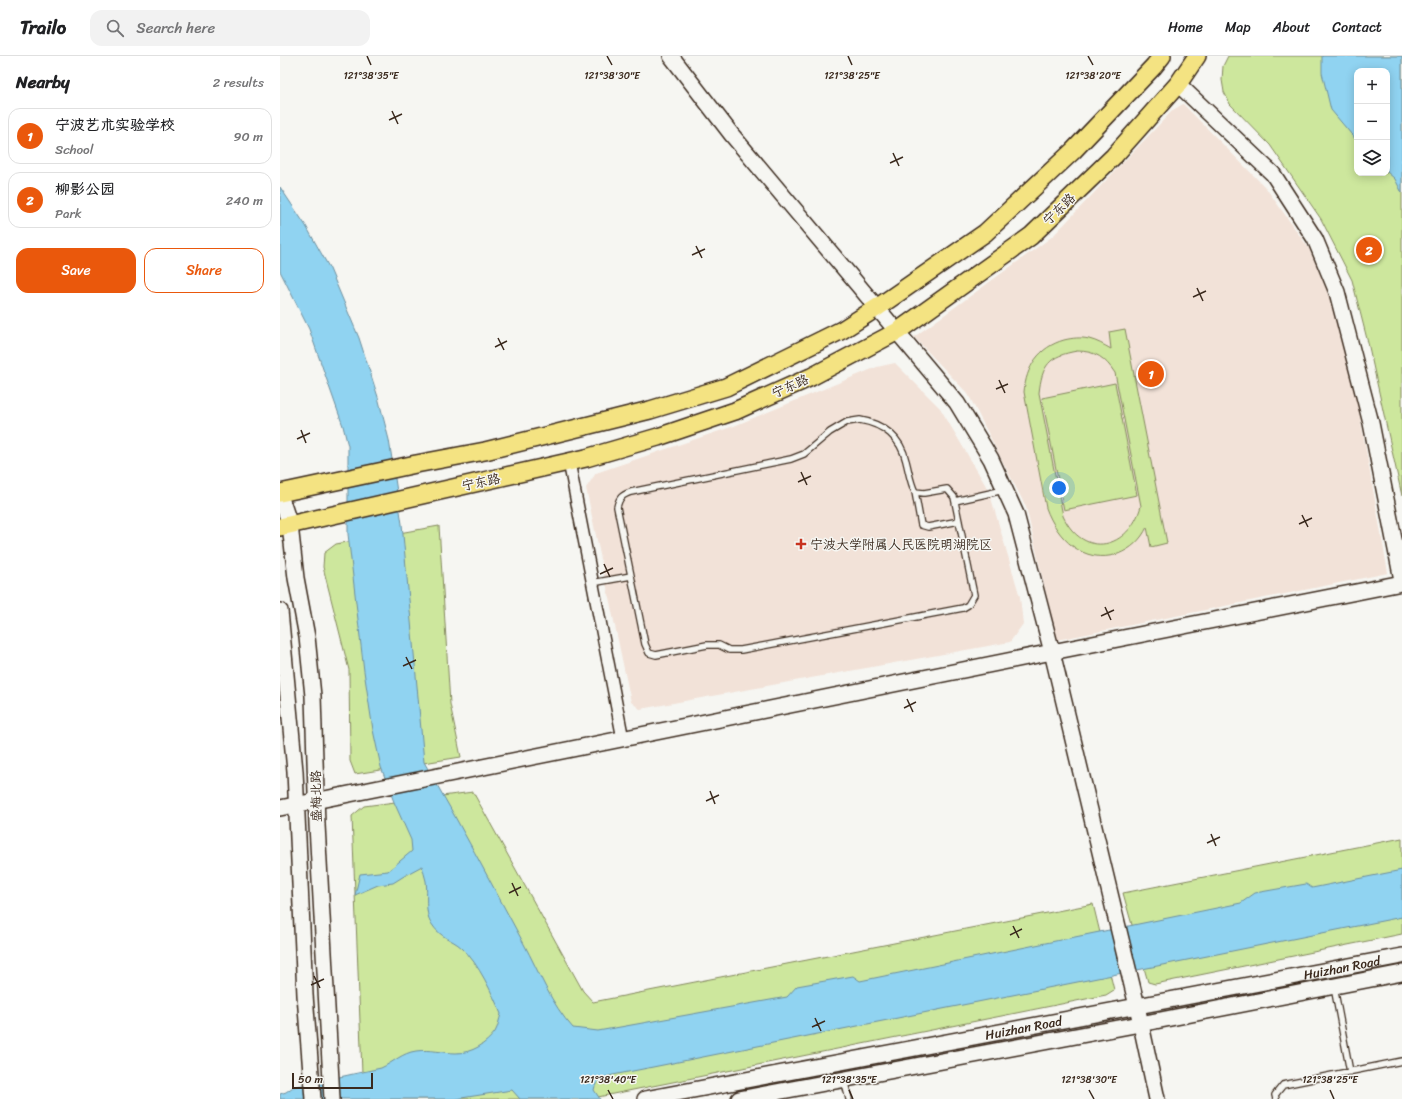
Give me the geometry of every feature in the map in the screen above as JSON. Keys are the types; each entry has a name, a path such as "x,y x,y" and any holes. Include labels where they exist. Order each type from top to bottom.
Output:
{"main road":[{"name":"宁东路","path":"285,526 402,498 569,462 658,437 735,411 811,377 898,331 1031,236 1114,156 1178,84 1197,56"},
{"name":"宁东路","path":"280,494 311,486 485,451 650,410 726,387 842,330 985,233 1073,152 1159,57"}],"street":[{"path":"671,56 732,135 878,307 957,403 991,459 1005,489 1016,514 1052,652 1137,1006 1157,1099"},
{"path":"1178,84 1272,174 1315,239 1337,292 1367,408 1402,580"},
{"path":"569,462 623,739"},
{"name":"盛梅北路","path":"280,494 307,637 312,689 317,840 332,1099"},
{"path":"280,808 1402,583"},
{"name":"盛梅北路","path":"280,611 295,771 305,995 313,1099"},
{"name":"Huizhan Road","path":"645,1099 1402,956"},
{"name":"Huizhan Road","path":"739,1099 1402,973"}],"lane":[{"path":"915,492 924,493 947,489 954,497 974,595 968,605 963,608 741,650 729,650 719,645 707,645 656,655 649,652 645,644 617,507 618,500 623,495 791,459 804,454 830,432 847,422 860,420 871,422 886,429 898,440 906,460 911,484 915,492 921,524 928,527 959,522"},
{"path":"955,501 1005,489"},
{"path":"592,583 631,576"},
{"path":"1334,986 1350,1072"},
{"path":"1276,1099 1275,1095 1283,1085 1402,1061"},
{"path":"844,1079 849,1099"}],"shaded area":[{"path":"1183,104 1266,188 1310,250 1331,301 1349,355 1388,573 1057,640 1026,507 968,394 914,337 1053,236 1173,110"},
{"name":"宁波大学附属人民医院明湖院区","path":"895,363 940,408 989,491 1020,597 1023,624 1010,642 640,709 631,702 586,488 596,473 734,426 877,367"}],"green space":[{"path":"1228,56 1402,56 1402,496 1369,347 1352,280 1321,219 1270,145 1230,104 1224,92 1222,80 1223,66"},
{"path":"1125,329 1167,543 1151,547 1147,527 1139,540 1127,550 1118,554 1094,556 1083,552 1064,539 1046,508 1024,392 1025,383 1031,366 1035,359 1047,348 1064,340 1086,338 1111,349 1109,332","holes":["1084,351 1090,352 1104,359 1115,373 1141,506 1135,521 1127,532 1117,540 1105,544 1094,544 1082,539 1072,530 1063,516 1039,393 1042,375 1053,359 1067,353"]},
{"path":"1115,383 1137,495 1064,510 1042,398"},
{"path":"439,526 450,704 461,757 355,774 350,761 349,670 323,567 324,553 336,544"},
{"path":"473,792 583,991 593,1002 1093,904 1114,990 1106,995 588,1099 363,1099 352,816 364,806"},
{"path":"1402,838 1402,934 1155,984 1148,982 1123,893"}],"water":[{"path":"1322,56 1402,56 1402,193 1395,179 1390,175 1390,68 1354,68 1354,137 1331,110 1322,73"},
{"path":"280,187 306,226 330,269 359,338 378,397 389,440 402,524 424,762 487,875 546,988 558,1009 573,1028 598,1031 787,997 797,986 853,976 860,981 1241,903 1255,893 1306,884 1312,888 1402,870 1402,917 613,1075 599,1081 595,1086 594,1090 600,1099 520,1099 512,1090 455,1099 280,1099 280,1094 293,1087 381,1068 411,1052 426,1050 462,1053 473,1050 483,1044 495,1032 501,1014 489,988 474,962 462,948 442,935 431,923 427,908 427,886 422,866 393,883 378,885 355,895 360,874 388,871 412,851 411,840 394,802 381,767 373,730 364,671 348,534 348,446 343,426 309,329 280,271"}],"place":[{"name":"柳影公园","path":"1369,250"},
{"name":"宁波艺术实验学校","path":"1151,374"},
{"name":"宁波大学附属人民医院明湖院区","path":"801,544"}]}
